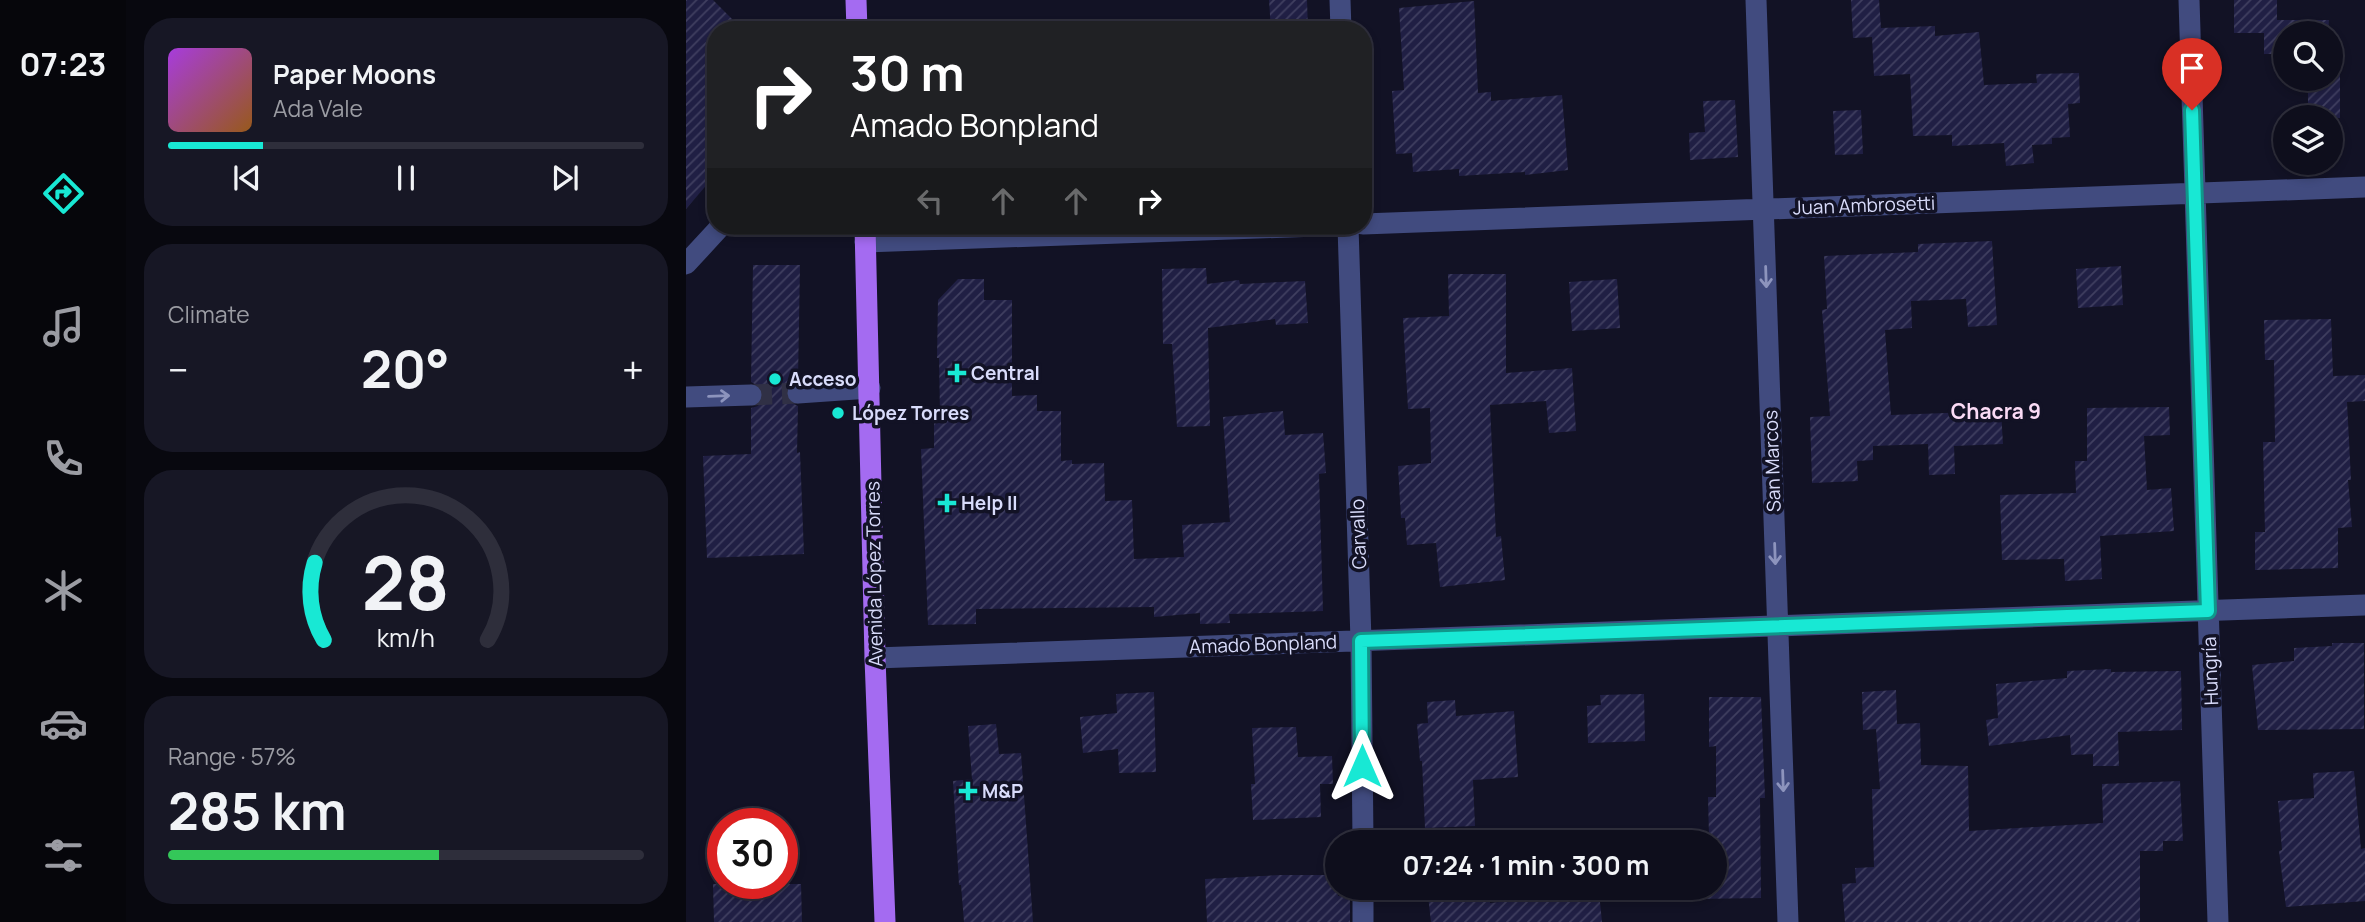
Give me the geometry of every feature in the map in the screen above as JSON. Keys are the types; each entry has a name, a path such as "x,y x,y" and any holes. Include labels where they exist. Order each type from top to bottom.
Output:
{"main road":[{"path":"856,0 857,21"},
{"name":"Avenida López Torres","path":"865,235 875,659 885,922"}],"street":[{"path":"1340,0 1341,21"},
{"name":"San Marcos","path":"1756,0 1788,922"},
{"name":"Hungría","path":"2189,0 2218,922"},
{"name":"Juan Ambrosetti","path":"1372,224 2365,187"},
{"path":"686,264 713,235"},
{"name":"Carvallo","path":"1348,235 1361,641 1363,830"},
{"path":"798,394 870,388"},
{"path":"686,397 751,395"},
{"name":"Amado Bonpland","path":"875,659 2365,606"},
{"path":"1363,900 1363,922"}],"building":[{"path":"686,0 713,0 734,21 707,21 707,184 686,209"},
{"path":"1269,0 1307,0 1308,21 1270,21"},
{"path":"1851,0 1879,0 1881,28 1935,26 1935,36 1979,32 1984,85 2037,83 2036,74 2079,73 2080,103 2068,104 2070,137 2052,138 2052,144 2032,145 2034,163 2006,166 2004,143 1952,146 1952,135 1913,136 1910,74 1874,76 1872,37 1853,38"},
{"path":"2234,0 2277,0 2277,20 2329,20 2273,21 2273,54 2264,54 2264,33 2234,33"},
{"path":"1474,1 1478,93 1491,92 1491,101 1562,95 1568,170 1525,175 1525,172 1459,176 1459,169 1413,172 1412,153 1396,154 1392,91 1404,90 1399,8"},
{"path":"2308,91 2340,91 2340,105 2308,105"},
{"path":"1735,100 1738,157 1690,160 1689,133 1705,132 1703,101"},
{"path":"1861,110 1863,154 1835,155 1833,111"},
{"path":"1992,241 1997,325 1968,327 1966,299 1911,301 1912,328 1885,330 1891,415 2001,411 2003,444 1954,446 1955,474 1929,475 1928,444 1873,446 1873,460 1857,461 1858,481 1812,483 1810,417 1830,416 1822,310 1827,309 1824,256 1918,252 1918,244"},
{"path":"753,265 800,265 798,380 790,383 785,393 788,401 798,406 797,453 800,452 804,554 707,558 703,456 751,454 751,408 758,406 764,395 762,388 751,382"},
{"path":"2121,266 2123,305 2078,308 2076,269"},
{"path":"1206,268 1207,284 1239,280 1240,284 1305,281 1308,323 1276,325 1275,319 1208,328 1210,426 1177,427 1172,344 1163,344 1162,269"},
{"path":"1448,274 1506,274 1506,373 1572,368 1576,431 1549,433 1546,401 1490,405 1496,537 1501,536 1505,580 1440,587 1436,543 1407,545 1405,518 1401,518 1398,466 1431,463 1430,408 1408,409 1403,318 1449,316"},
{"path":"958,279 984,279 984,300 1012,300 1012,396 1037,395 1037,411 1061,411 1061,461 1072,460 1072,464 1104,463 1105,501 1132,500 1134,559 1184,557 1182,525 1230,522 1223,417 1283,411 1285,435 1323,433 1326,473 1319,474 1323,611 1229,614 1230,623 1200,624 1200,613 1154,617 1154,607 976,609 976,624 928,625 921,449 934,448 934,416 940,416 938,300"},
{"path":"1617,279 1620,328 1572,331 1569,282"},
{"path":"2331,319 2333,376 2365,375 2365,401 2347,402 2351,480 2348,480 2352,527 2338,528 2338,568 2255,570 2255,532 2265,532 2263,442 2275,442 2274,360 2265,360 2264,320"},
{"path":"2169,407 2170,435 2144,436 2147,490 2171,488 2174,531 2100,536 2102,579 2065,581 2064,559 2002,560 2000,495 2076,493 2075,461 2087,461 2087,408"},
{"path":"2332,643 2364,643 2364,729 2258,730 2252,665 2294,661 2294,648 2332,646"},
{"path":"2111,669 2111,672 2181,671 2182,730 2118,732 2119,766 2093,766 2093,754 2071,755 2070,735 1989,746 1986,720 1998,718 1996,684 2067,678 2067,671"},
{"path":"1896,690 1897,724 1920,723 1921,765 1968,766 1969,831 2103,823 2102,784 2180,781 2183,841 2163,841 2163,851 2140,851 2140,922 1845,922 1842,884 1856,883 1855,868 1874,867 1872,789 1880,789 1876,729 1863,730 1862,692"},
{"path":"1154,692 1156,772 1119,773 1118,749 1083,753 1080,717 1117,713 1116,694"},
{"path":"1644,694 1645,741 1588,743 1587,706 1601,705 1600,695"},
{"path":"1709,697 1761,697 1765,798 1760,798 1761,898 1727,899 1727,830 1709,830 1708,797 1716,797 1716,746 1709,747"},
{"path":"1455,700 1456,716 1514,711 1518,777 1473,780 1475,826 1425,828 1422,761 1417,724 1428,723 1427,702"},
{"path":"996,724 999,754 1021,753 1033,922 964,922 959,885 953,781 972,779 968,726"},
{"path":"1296,727 1298,757 1332,756 1333,784 1320,784 1321,817 1253,820 1251,784 1255,784 1252,728"},
{"path":"2354,771 2361,849 2365,848 2365,901 2286,907 2279,851 2282,850 2278,801 2314,798 2313,773"},
{"path":"1325,875 1325,900 1350,900 1350,922 1207,922 1205,879"},
{"path":"798,884 801,884 802,922 714,922 713,899 798,899"},
{"path":"1428,900 1490,900 1490,903 1520,900 1600,900 1602,922 1431,922"}],"tunnel":[{"path":"751,395 798,393"}],"place":[{"name":"Central","path":"957,373"},
{"name":"Acceso","path":"775,379"},
{"name":"López Torres","path":"838,413"},
{"name":"Help II","path":"947,503"},
{"name":"M&P","path":"968,791"}],"district":[{"name":"Chacra 9","path":"1996,411"}],"route":[{"path":"1362,766 1361,641 2208,611 2192,110"}]}
